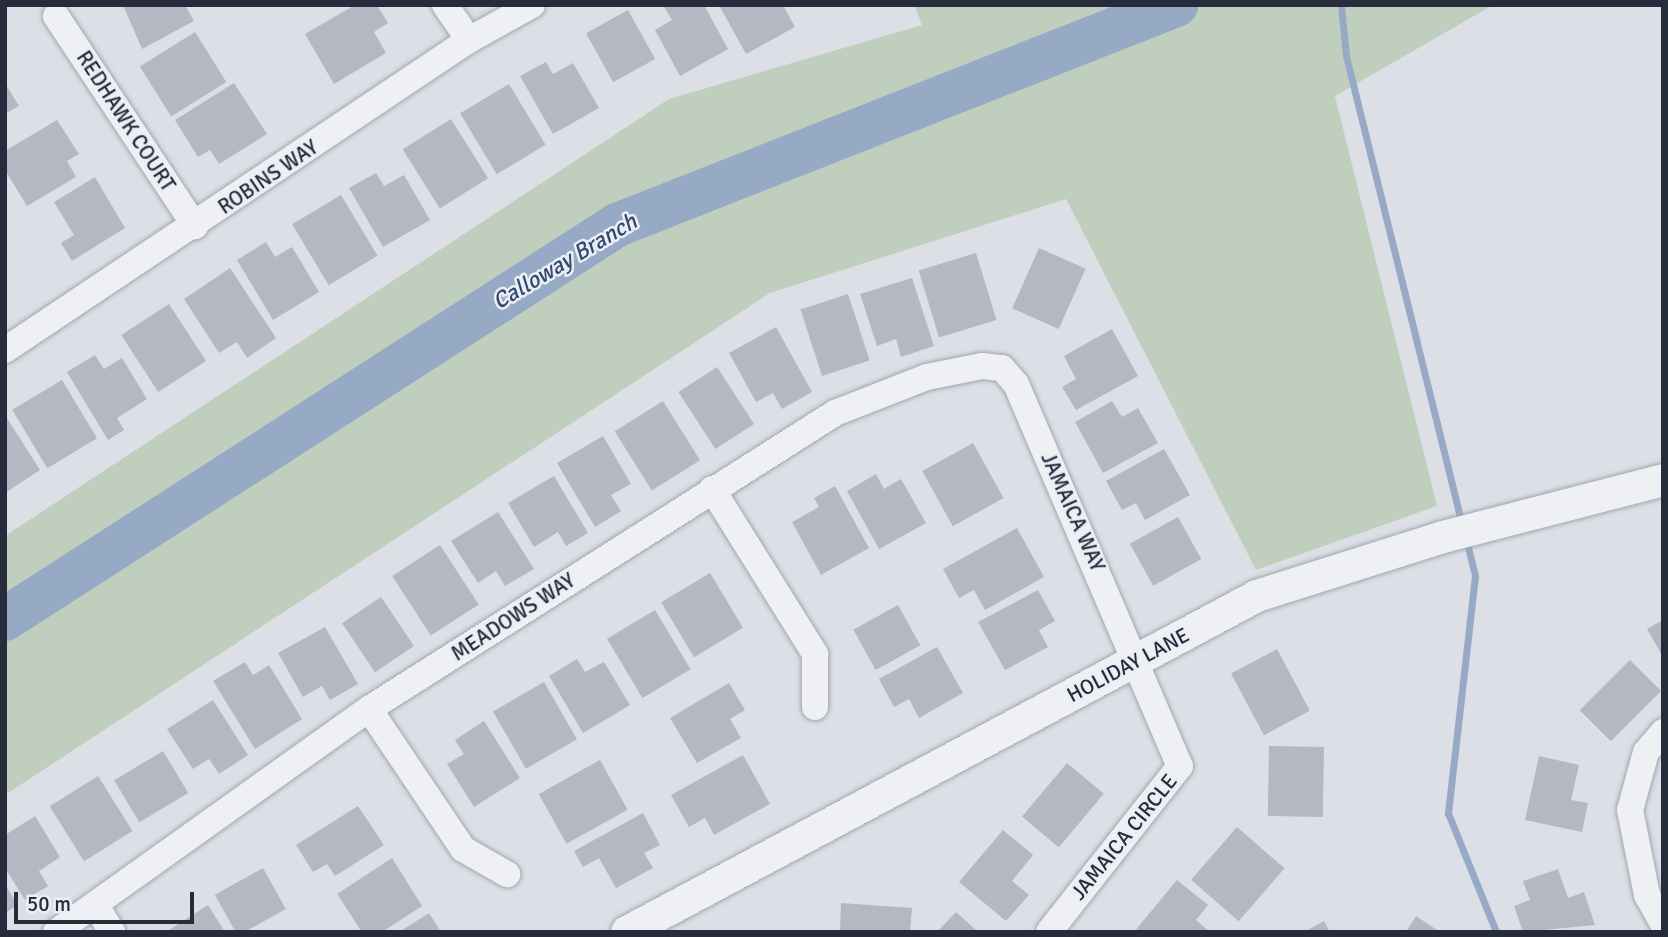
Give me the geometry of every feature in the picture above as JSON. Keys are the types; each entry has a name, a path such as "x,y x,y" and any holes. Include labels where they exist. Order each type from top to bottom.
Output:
{"street":[{"path":"444,5 469,40"},
{"name":"ROBINS WAY","path":"5,350 195,226 469,40 532,5"},
{"name":"REDHAWK COURT","path":"56,16 195,226"},
{"name":"MEADOWS WAY","path":"56,932 369,709 712,489 874,394 927,377 1002,368"},
{"name":"JAMAICA WAY","path":"1002,368 1016,384 1138,660"},
{"name":"HOLIDAY LANE","path":"627,932 1257,596 1443,537 1663,481"},
{"path":"712,489 815,654 815,707"},
{"name":"JAMAICA CIRCLE","path":"1049,932 1181,766 1138,660"},
{"path":"369,709 463,849 507,874"},
{"path":"1663,733 1646,752 1630,810 1647,895 1663,924"},
{"path":"96,906 113,932"}],"green space":[{"path":"914,5 1493,5 1335,96 1437,506 1256,570 1066,199 770,293 5,795 5,536 669,99 922,25"}],"building":[{"path":"123,5 185,5 194,21 142,49"},
{"path":"355,5 377,5 388,23 374,32 386,53 334,84 305,34"},
{"path":"663,5 704,5 728,49 680,76 655,30 672,20"},
{"path":"719,5 783,5 795,27 746,54"},
{"path":"628,10 655,59 613,82 586,33"},
{"path":"195,32 226,82 171,116 140,66"},
{"path":"546,62 553,74 573,63 599,108 553,134 520,76"},
{"path":"5,83 19,106 5,114"},
{"path":"234,83 267,134 219,164 210,150 198,157 175,120"},
{"path":"509,84 546,145 497,174 460,113"},
{"path":"451,119 488,178 440,209 403,149"},
{"path":"57,120 79,154 67,161 76,177 27,206 5,170 5,151"},
{"path":"376,173 384,186 404,175 430,220 383,247 349,188"},
{"path":"95,177 125,228 72,261 61,243 74,235 54,202"},
{"path":"341,195 378,256 329,285 292,224"},
{"path":"266,242 275,257 292,247 319,292 273,320 237,260"},
{"path":"1039,248 1086,269 1059,329 1012,308"},
{"path":"976,253 996,320 939,337 919,271"},
{"path":"230,268 276,338 247,358 237,342 219,353 184,299"},
{"path":"912,278 934,346 901,357 896,339 877,346 860,294"},
{"path":"848,294 870,361 822,376 800,309"},
{"path":"169,304 206,361 158,392 121,335"},
{"path":"776,327 812,392 782,409 773,393 756,402 729,353"},
{"path":"1112,329 1138,376 1076,410 1062,387 1076,379 1064,356"},
{"path":"95,355 104,369 122,358 147,399 117,418 124,430 108,440 67,372"},
{"path":"717,367 754,424 715,449 678,392"},
{"path":"62,380 97,438 47,468 12,410"},
{"path":"663,401 700,460 652,491 615,431"},
{"path":"1112,401 1122,417 1138,408 1158,443 1103,473 1075,422"},
{"path":"5,415 40,470 5,493"},
{"path":"603,436 631,484 611,495 621,511 595,527 557,463"},
{"path":"973,443 1004,498 953,526 922,471"},
{"path":"1164,449 1190,495 1145,520 1136,503 1122,510 1106,481"},
{"path":"876,474 884,489 901,479 926,523 879,549 847,491"},
{"path":"554,476 588,533 566,546 558,532 534,547 508,503"},
{"path":"835,486 869,548 821,575 792,522 819,507 814,498"},
{"path":"498,512 534,569 505,586 496,571 478,583 451,541"},
{"path":"1178,517 1201,559 1153,586 1130,544"},
{"path":"1017,528 1044,577 985,610 974,590 959,598 943,569"},
{"path":"440,545 479,605 431,636 392,576"},
{"path":"710,573 743,628 694,657 661,602"},
{"path":"1038,590 1055,621 1039,630 1048,647 1005,670 978,622"},
{"path":"381,597 414,646 375,672 342,623"},
{"path":"898,605 920,645 876,670 853,630"},
{"path":"655,610 691,669 643,698 607,639"},
{"path":"1663,620 1663,657 1647,629"},
{"path":"325,627 358,684 330,700 322,686 303,697 278,653"},
{"path":"937,647 963,693 919,718 909,699 894,707 879,679"},
{"path":"1277,649 1310,711 1264,735 1231,673"},
{"path":"577,659 585,672 604,662 630,705 583,733 549,676"},
{"path":"1630,660 1661,691 1611,741 1580,710"},
{"path":"245,662 253,675 269,665 302,719 255,749 213,681"},
{"path":"544,682 577,739 526,769 493,712"},
{"path":"729,683 745,710 730,719 741,738 697,763 670,718"},
{"path":"213,700 248,755 219,774 209,759 193,769 167,729"},
{"path":"484,721 520,778 474,807 447,764 464,754 455,740"},
{"path":"1269,746 1324,747 1323,817 1268,816"},
{"path":"163,751 188,793 139,822 114,780"},
{"path":"743,755 770,804 714,835 705,818 689,827 671,795"},
{"path":"1539,756 1579,765 1571,800 1588,803 1582,832 1525,820"},
{"path":"600,760 628,810 566,844 539,794"},
{"path":"1067,763 1104,794 1059,847 1022,817"},
{"path":"98,776 132,831 84,861 50,806"},
{"path":"358,806 384,845 335,876 327,864 313,872 296,845"},
{"path":"643,813 660,845 644,853 653,868 616,888 599,858 583,867 574,851"},
{"path":"35,816 60,857 39,871 48,886 25,900 5,868 5,835"},
{"path":"1237,827 1285,868 1239,921 1191,880"},
{"path":"1003,830 1033,855 1012,881 1029,895 1006,921 959,882"},
{"path":"392,858 422,906 382,932 362,932 337,894"},
{"path":"263,868 286,909 244,932 236,932 215,895"},
{"path":"1558,869 1568,898 1584,892 1595,925 1523,932 1514,906 1530,900 1523,881"},
{"path":"1177,880 1208,905 1196,920 1210,932 1134,932"},
{"path":"5,885 18,905 5,913"},
{"path":"841,903 912,908 910,932 840,932"},
{"path":"208,905 225,932 166,932"},
{"path":"956,912 978,932 937,932"},
{"path":"429,913 441,932 399,932"},
{"path":"1416,916 1440,932 1406,932"},
{"path":"1324,921 1330,932 1304,932"}],"waterway":[{"name":"Calloway Branch","path":"5,619 617,225 1176,5"},
{"path":"1341,5 1346,56 1462,524"},
{"path":"1466,539 1475,576 1448,813 1496,932"}]}
